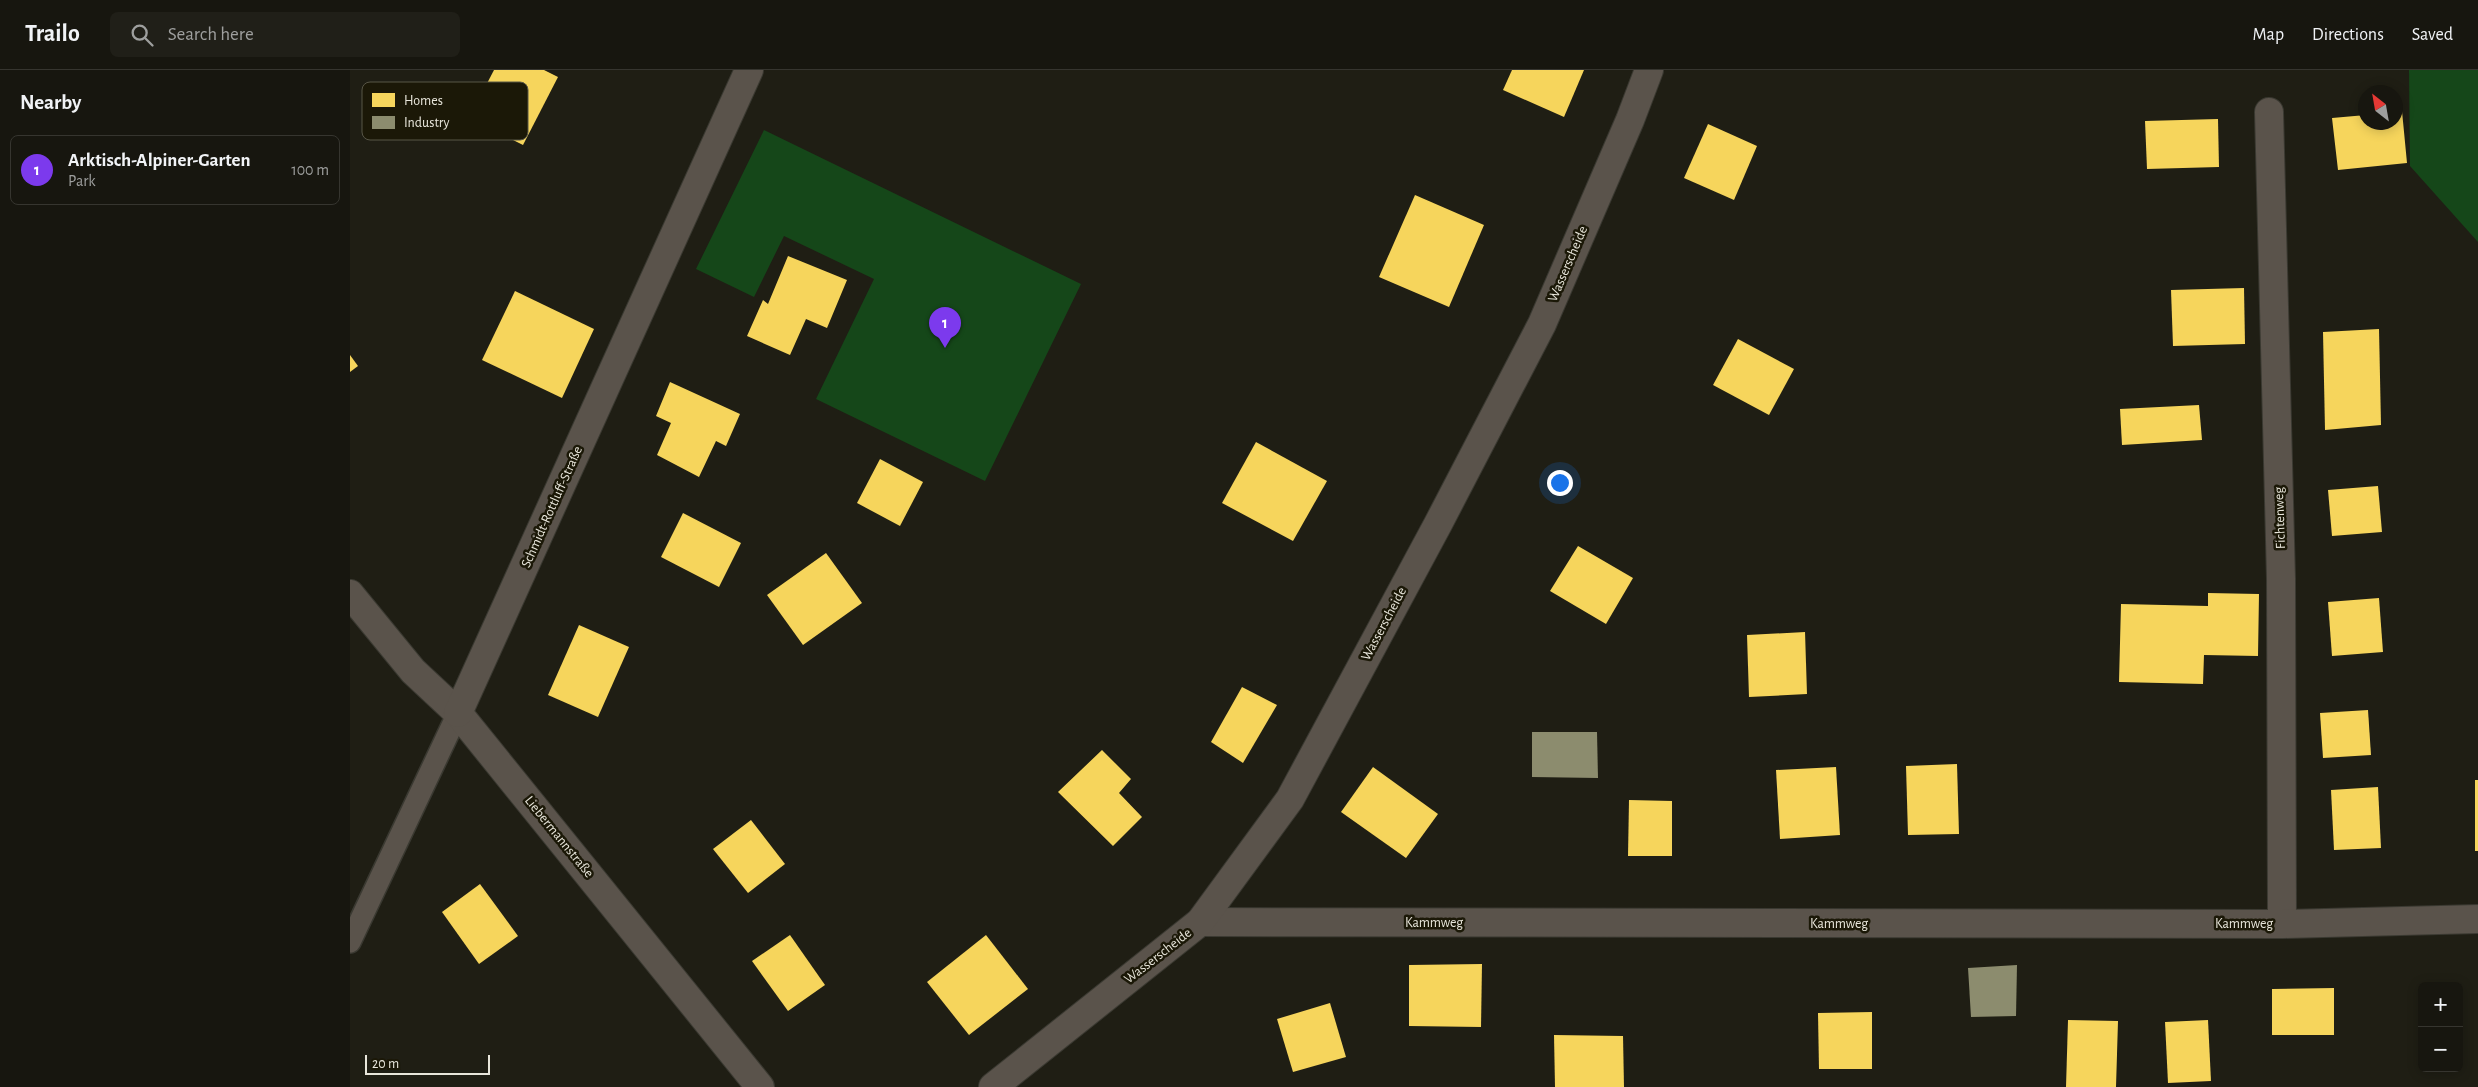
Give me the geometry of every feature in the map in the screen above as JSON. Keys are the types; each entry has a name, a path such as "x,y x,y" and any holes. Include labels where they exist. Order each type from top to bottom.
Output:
{"street":[{"name":"Schmidt-Rottluff-Straße","path":"458,713 750,70"},
{"name":"Wasserscheide","path":"993,1087 1200,922 1290,799 1438,524 1542,324 1630,120 1649,70"},
{"name":"Fichtenweg","path":"2269,112 2281,579 2282,924"},
{"name":"Liebermannstraße","path":"350,594 412,670 458,713 760,1087"},
{"name":"Kammweg","path":"1200,922 2282,924 2478,919"}],"lane":[{"name":"Schmidt-Rottluff-Straße","path":"350,942 458,713"}],"green space":[{"path":"2409,70 2478,70 2478,242 2410,166"},
{"path":"764,130 1081,284 985,481 816,399 874,279 784,236 754,297 696,269"}],"building: Homes":[{"path":"494,70 544,70 558,77 528,135 528,82 488,82"},
{"path":"1512,70 1584,70 1564,117 1503,90"},
{"path":"2358,116 2358,130 2403,130 2403,121 2407,163 2338,170 2332,118"},
{"path":"2218,119 2219,167 2147,169 2145,121"},
{"path":"1708,124 1757,146 1734,200 1684,178"},
{"path":"513,140 526,140 523,145"},
{"path":"1415,195 1484,225 1449,307 1379,277"},
{"path":"788,256 847,280 827,328 806,319 790,355 747,336 763,300 768,304"},
{"path":"2244,288 2245,344 2173,346 2171,290"},
{"path":"515,291 594,329 562,398 482,360"},
{"path":"2379,329 2381,425 2325,430 2323,332"},
{"path":"1738,339 1794,369 1769,415 1713,385"},
{"path":"350,355 358,366 350,372"},
{"path":"670,382 740,414 726,446 716,441 699,477 657,455 671,423 656,416"},
{"path":"2199,405 2202,440 2122,445 2120,409"},
{"path":"1256,442 1327,481 1293,541 1222,503"},
{"path":"880,459 923,482 900,526 857,503"},
{"path":"2378,486 2382,532 2332,536 2328,490"},
{"path":"683,513 741,543 719,587 661,557"},
{"path":"1578,546 1633,578 1606,624 1550,591"},
{"path":"826,553 862,603 803,645 767,595"},
{"path":"2208,593 2259,594 2258,656 2204,655 2203,684 2119,682 2121,604 2208,606"},
{"path":"2379,598 2383,652 2332,656 2328,602"},
{"path":"579,625 629,647 598,717 548,695"},
{"path":"1805,632 1807,694 1749,697 1747,635"},
{"path":"1242,687 1277,705 1243,763 1211,742"},
{"path":"2368,710 2371,755 2323,758 2320,713"},
{"path":"1102,750 1131,779 1119,793 1142,817 1113,846 1058,792"},
{"path":"1957,764 1959,834 1908,835 1906,766"},
{"path":"1373,767 1438,814 1406,858 1341,812"},
{"path":"1836,767 1840,835 1780,839 1776,770"},
{"path":"2475,780 2478,780 2478,851 2475,851"},
{"path":"2378,787 2381,848 2334,850 2331,790"},
{"path":"1629,800 1672,801 1672,856 1628,856"},
{"path":"751,820 785,864 748,893 713,849"},
{"path":"480,884 518,936 479,964 442,912"},
{"path":"790,935 825,985 788,1011 752,961"},
{"path":"986,935 1028,989 969,1035 927,982"},
{"path":"1482,964 1481,1027 1409,1026 1409,965"},
{"path":"2334,988 2334,1035 2272,1035 2272,989"},
{"path":"1330,1003 1346,1057 1293,1072 1277,1019"},
{"path":"1872,1012 1872,1069 1819,1069 1818,1013"},
{"path":"2068,1020 2118,1021 2116,1087 2066,1087"},
{"path":"2208,1020 2211,1081 2168,1083 2165,1022"},
{"path":"1554,1035 1623,1036 1624,1087 1555,1087"}],"building: Industry":[{"path":"1532,732 1597,732 1598,778 1532,777"},
{"path":"2017,965 2016,1016 1971,1017 1968,968"}],"place":[{"name":"Arktisch-Alpiner-Garten","path":"945,348"}]}
